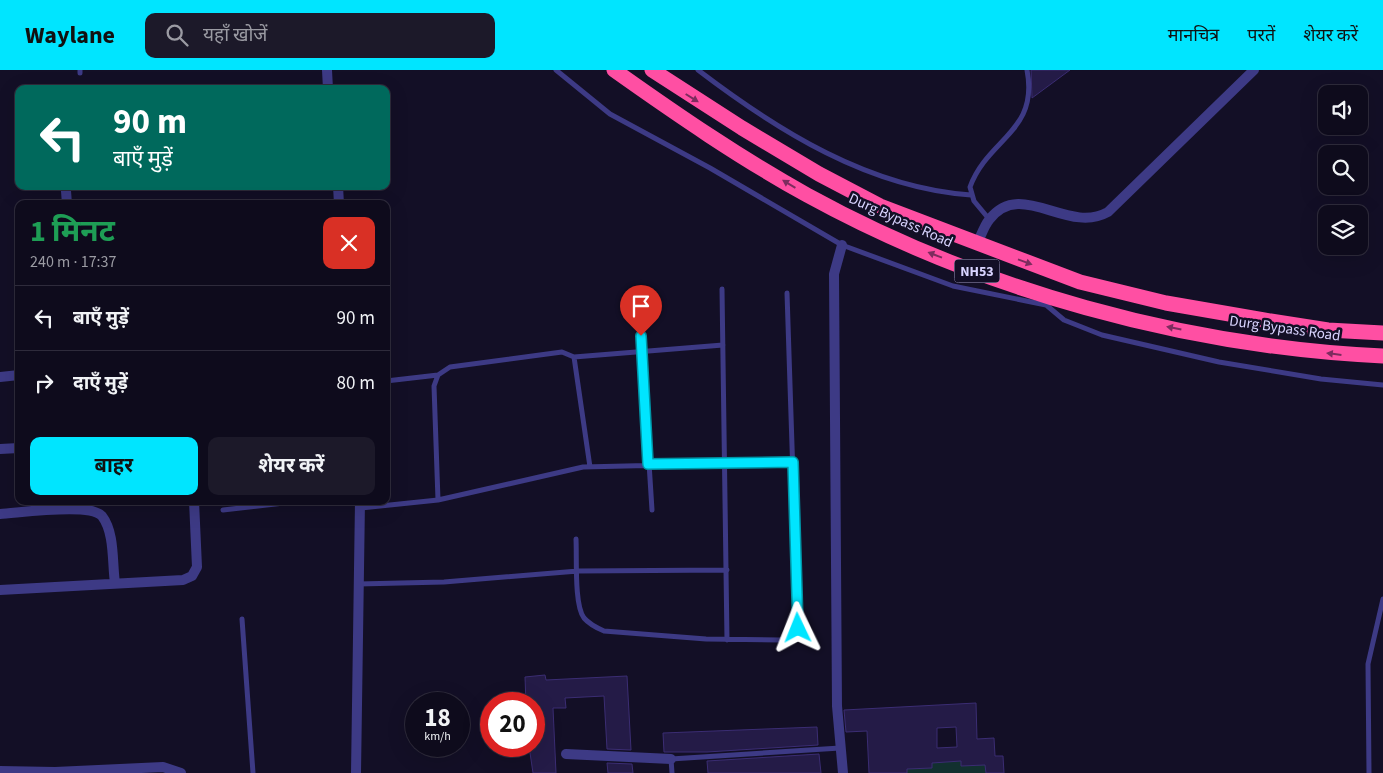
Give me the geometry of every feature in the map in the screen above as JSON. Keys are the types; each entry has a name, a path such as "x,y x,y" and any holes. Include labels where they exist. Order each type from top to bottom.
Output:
{"highway":[{"name":"Durg Bypass Road","path":"614,70 742,156 807,195 902,242 1036,292 1122,318 1190,331 1340,354 1383,356"},
{"name":"Durg Bypass Road","path":"652,70 679,89 819,174 880,206 1080,282 1166,303 1328,330 1383,333"}],"street":[{"path":"327,70 328,85"},
{"path":"977,244 989,219 1011,205 1021,203 1076,218 1097,218 1108,212 1254,70"},
{"path":"66,191 67,200"},
{"path":"842,246 834,274 837,706 843,773"},
{"path":"0,377 15,375"},
{"path":"0,449 15,448"},
{"path":"0,590 184,580 192,576 197,567 194,505"},
{"path":"356,773 357,584 360,505"},
{"path":"0,514 92,510 101,515 108,529 115,584"},
{"path":"566,754 671,759"},
{"path":"0,771 146,770 164,767 181,773"}],"lane":[{"path":"556,70 610,114 710,168 842,246 953,286 1046,305"},
{"path":"698,70 733,97 818,148 883,178 942,193 971,195"},
{"path":"989,219 971,195 970,187 973,179 1024,115 1030,96 1027,70"},
{"path":"722,289 726,463 727,640"},
{"path":"638,290 652,510"},
{"path":"1036,292 1046,305 1064,320 1102,335 1219,362 1320,380 1383,385"},
{"path":"576,538 579,599 583,616 592,626 604,631 727,640 780,640 793,636 798,628 788,293"},
{"path":"390,381 438,375 450,367 562,352 574,356 724,345"},
{"path":"574,356 590,466"},
{"path":"438,375 434,386 438,500"},
{"path":"390,503 438,500 590,466 793,462"},
{"path":"223,510 266,505"},
{"path":"357,584 444,582 578,571 727,570"},
{"path":"1369,773 1368,664 1383,599"},
{"path":"242,619 253,773"},
{"path":"672,773 671,759 841,748"}],"green space":[{"path":"985,759 986,773 907,773 907,769 903,769 932,768 932,763 961,761 962,766 976,766"}],"building":[{"path":"1031,70 1070,70 1032,98"},
{"path":"545,675 546,680 627,676 631,750 607,749 604,696 565,698 566,708 553,708 556,773 533,773 531,757 545,757 545,692 526,692 525,677"},
{"path":"976,703 977,739 994,738 995,756 1003,756 1004,773 986,773 985,765 961,766 961,761 932,763 932,768 907,769 907,773 869,773 867,731 846,732 844,710","holes":["956,727 957,747 937,748 937,728"]},
{"path":"817,727 818,745 707,752 664,752 663,733"},
{"path":"819,754 821,773 708,773 707,761"},
{"path":"607,763 632,764 633,773 608,773"}],"route":[{"path":"641,336 648,464 793,462 798,628"}]}
